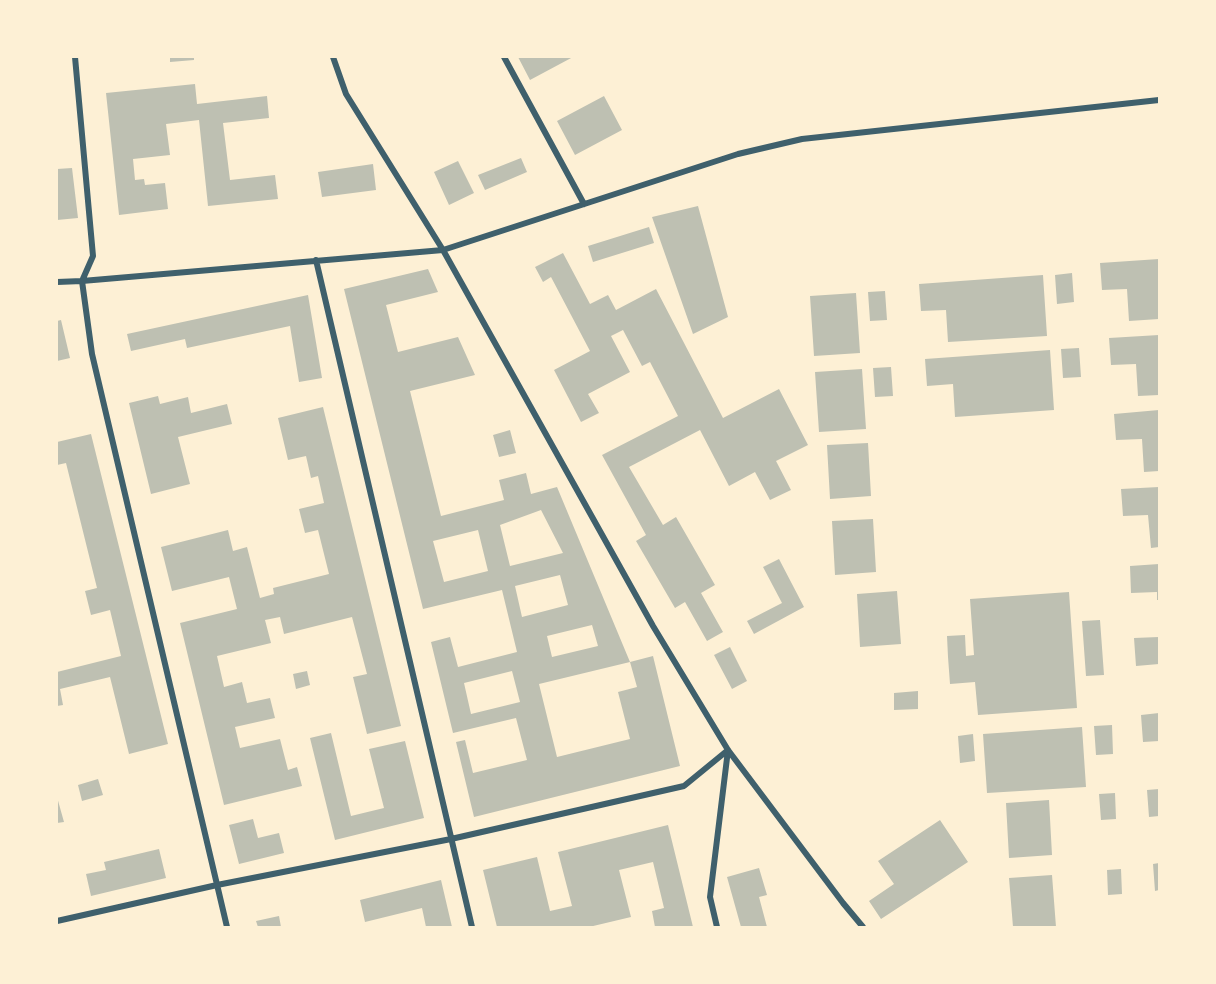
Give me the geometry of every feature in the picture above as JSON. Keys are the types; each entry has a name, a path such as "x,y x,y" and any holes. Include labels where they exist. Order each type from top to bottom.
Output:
{"street":[{"path":"75,57 93,256 82,281 92,354 227,927"},
{"path":"333,57 346,94 443,250 653,626 728,750 863,927"},
{"path":"504,57 584,204"},
{"path":"57,282 443,250 738,154 802,139 1159,100"},
{"path":"316,260 472,927"},
{"path":"57,921 217,885 451,839 684,786 728,750"},
{"path":"717,927 710,897 728,750"}],"building":[{"path":"170,57 194,57 194,60 170,62"},
{"path":"518,57 573,57 530,80"},
{"path":"195,84 197,104 267,96 269,118 223,123 230,180 275,175 278,199 208,206 199,120 166,124 170,155 133,159 135,180 144,179 145,185 165,183 168,209 119,215 106,93"},
{"path":"604,96 622,130 575,155 557,121"},
{"path":"521,158 527,172 485,190 478,175"},
{"path":"458,161 474,193 449,205 434,172"},
{"path":"373,164 376,190 322,197 318,172"},
{"path":"72,168 78,218 57,220 57,169"},
{"path":"698,206 728,317 693,334 652,217"},
{"path":"649,227 654,243 593,262 588,246"},
{"path":"563,253 590,304 608,295 616,310 656,289 723,418 779,389 808,445 776,461 791,490 770,500 755,472 729,486 700,430 629,467 663,525 676,517 715,585 701,593 723,632 707,641 685,602 675,608 636,541 646,535 602,455 678,416 650,362 642,366 623,330 611,336 630,372 588,394 599,413 581,422 554,370 590,351 551,277 543,282 535,267"},
{"path":"1159,259 1159,319 1129,321 1127,289 1102,290 1100,263"},
{"path":"428,269 438,292 386,305 398,352 458,337 475,375 410,391 441,516 504,500 499,480 526,473 531,494 557,487 630,662 653,656 680,766 474,817 456,742 465,740 473,773 527,760 516,718 453,733 431,642 450,637 458,667 517,652 502,590 423,609 344,289","holes":["541,510 563,553 510,566 500,525","478,530 488,571 444,582 433,541","560,575 568,605 522,617 515,586","592,625 598,646 552,657 547,636","630,662 637,687 618,692 630,739 557,757 539,684","512,671 520,702 471,714 464,683"]},
{"path":"1072,273 1074,302 1057,304 1055,275"},
{"path":"1043,275 1047,336 948,342 946,310 921,311 919,284"},
{"path":"885,291 887,320 870,321 868,292"},
{"path":"856,293 860,353 814,356 810,296"},
{"path":"308,295 322,378 299,382 290,326 187,348 185,339 131,351 127,334"},
{"path":"61,320 70,358 57,361 57,321"},
{"path":"1159,335 1159,395 1138,396 1136,364 1111,365 1109,338"},
{"path":"1079,348 1081,377 1063,378 1061,349"},
{"path":"1050,350 1054,410 955,417 953,384 927,386 925,359"},
{"path":"891,367 893,396 875,397 873,368"},
{"path":"862,369 866,429 819,432 815,372"},
{"path":"158,396 160,404 188,397 191,413 227,404 232,424 178,437 190,484 151,494 129,403"},
{"path":"323,407 401,726 367,734 353,677 367,674 352,617 284,634 280,617 265,620 271,643 217,656 224,687 242,682 247,703 270,698 275,718 235,727 240,748 280,739 288,770 297,767 302,786 224,805 180,623 237,609 229,577 172,591 161,547 228,530 233,551 247,547 260,598 274,594 273,588 329,574 318,530 305,533 299,509 324,503 318,476 311,478 306,456 288,460 278,418"},
{"path":"1159,410 1159,471 1144,472 1142,439 1116,440 1114,414"},
{"path":"510,430 516,453 499,457 493,435"},
{"path":"91,434 168,744 129,754 110,677 60,689 63,705 57,706 57,672 121,656 110,610 91,615 85,591 97,588 66,463 57,465 57,442"},
{"path":"868,443 871,496 830,499 827,445"},
{"path":"1159,487 1159,547 1151,548 1148,515 1123,516 1121,489"},
{"path":"873,519 876,572 835,575 832,521"},
{"path":"779,559 804,607 754,634 747,621 782,603 763,567"},
{"path":"1159,564 1159,600 1157,600 1157,592 1131,593 1130,566"},
{"path":"897,591 901,644 860,647 857,594"},
{"path":"1069,592 1077,708 978,715 975,682 950,684 948,657 947,636 965,635 966,656 974,655 970,599"},
{"path":"1100,620 1104,675 1086,676 1082,621"},
{"path":"1159,637 1159,664 1136,666 1134,638"},
{"path":"730,647 747,681 732,689 714,655"},
{"path":"307,671 310,685 296,689 293,674"},
{"path":"918,691 918,709 894,710 894,693"},
{"path":"1159,713 1159,741 1143,742 1141,715"},
{"path":"1112,725 1113,754 1096,755 1094,726"},
{"path":"1082,727 1086,787 987,793 983,734"},
{"path":"331,733 351,816 384,808 369,749 405,741 424,818 335,840 310,738"},
{"path":"973,734 975,761 960,763 958,736"},
{"path":"98,779 103,795 82,801 78,785"},
{"path":"1159,789 1159,816 1149,817 1147,790"},
{"path":"1115,793 1116,819 1101,820 1099,794"},
{"path":"57,797 64,822 57,823"},
{"path":"1049,800 1052,855 1009,858 1006,803"},
{"path":"253,819 258,838 279,833 284,853 239,864 229,825"},
{"path":"940,820 968,862 881,919 869,901 894,884 878,861"},
{"path":"668,825 693,927 655,927 652,911 664,908 653,862 619,870 631,917 589,927 497,927 483,870 537,857 550,911 572,906 558,852"},
{"path":"159,849 166,878 91,896 86,874 106,870 104,862"},
{"path":"1159,863 1159,890 1155,891 1153,864"},
{"path":"759,868 767,895 759,897 767,927 741,927 727,877"},
{"path":"1121,869 1122,894 1108,895 1107,870"},
{"path":"1052,875 1056,927 1013,927 1009,878"},
{"path":"441,880 452,927 426,927 422,908 365,922 360,900"},
{"path":"279,916 281,927 258,927 256,921"}]}
